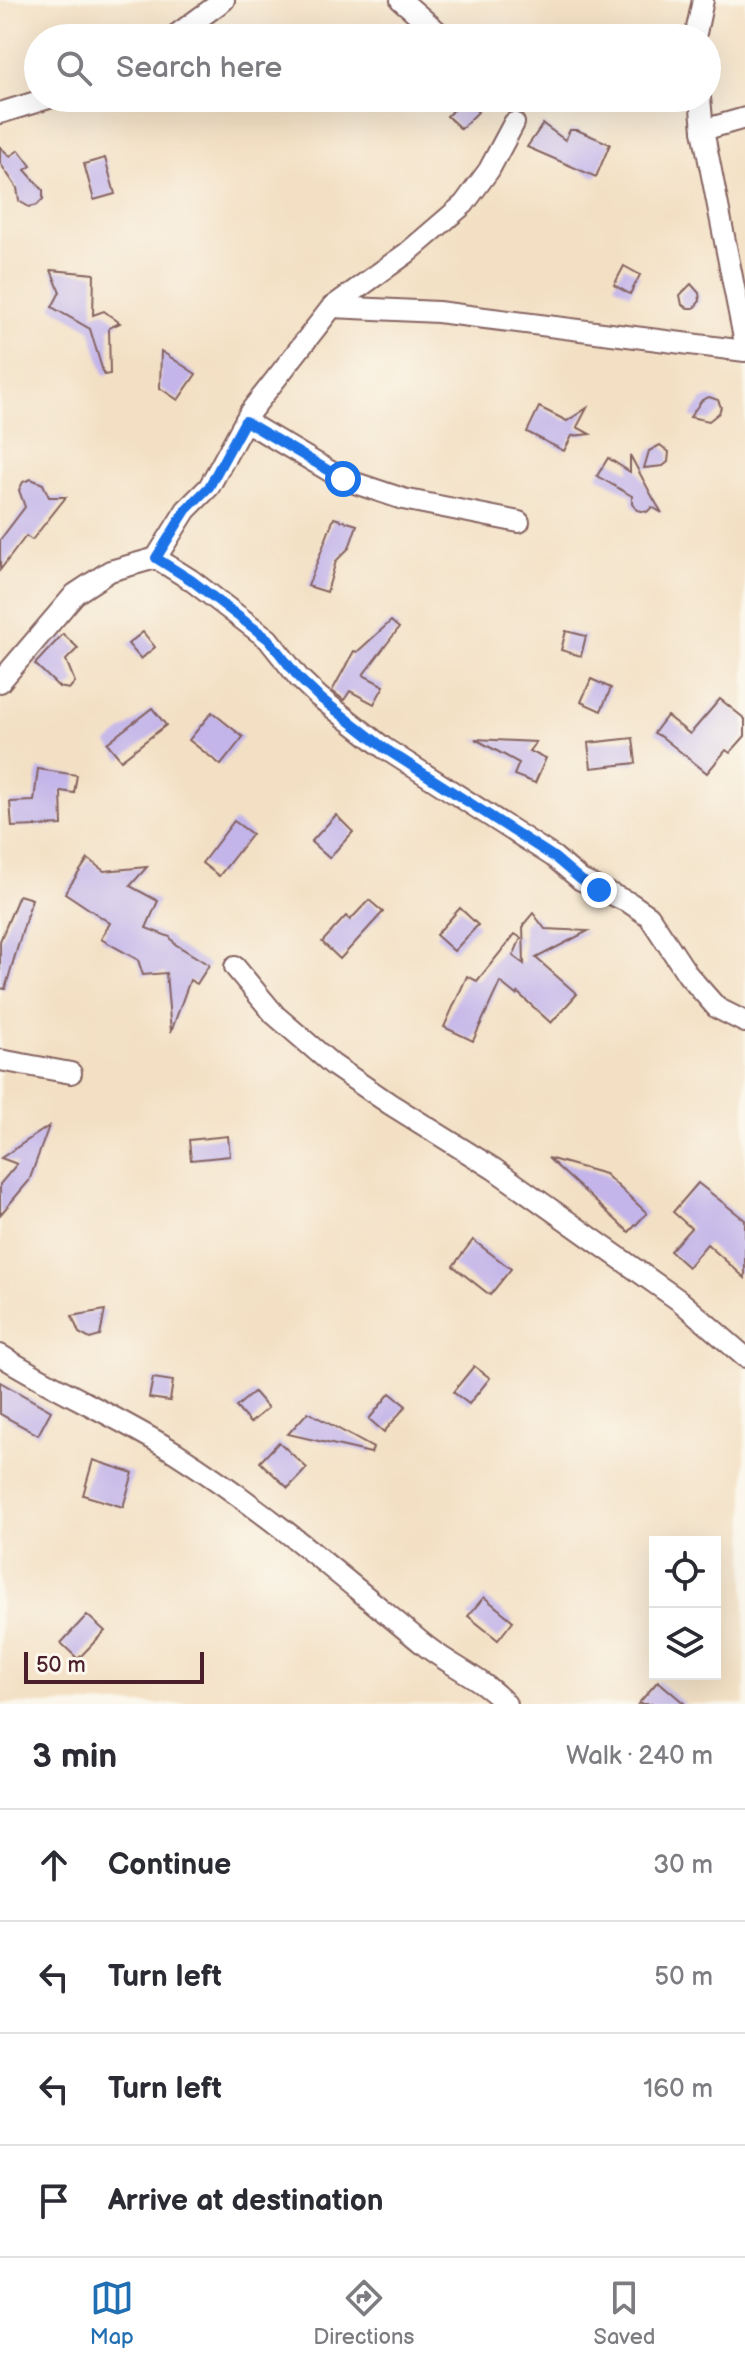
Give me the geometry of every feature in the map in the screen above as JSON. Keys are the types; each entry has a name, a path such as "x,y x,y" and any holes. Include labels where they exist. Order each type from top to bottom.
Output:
{"street":[{"path":"191,24 224,0"},
{"path":"401,0 429,24"},
{"path":"698,24 703,0"},
{"path":"0,113 24,106"},
{"path":"701,112 745,343"},
{"path":"703,130 745,118"},
{"path":"0,682 75,594 110,571 156,558 186,510 209,487 245,421 332,307 407,253 464,204 489,170 514,123"},
{"path":"332,307 438,312 745,351"},
{"path":"245,421 343,479 403,499 519,522"},
{"path":"156,558 191,580 268,639 299,678 319,697 384,748 554,857 581,880 630,903 649,916 688,975 717,1008 745,1022"},
{"path":"235,967 275,1015 333,1065 494,1169 680,1301 745,1357"},
{"path":"0,1060 71,1073"},
{"path":"0,1355 177,1454 292,1535 427,1647 474,1677 506,1704"}],"building":[{"path":"451,112 478,112 461,129 447,116"},
{"path":"543,124 565,140 570,130 577,130 610,144 596,177 527,147"},
{"path":"0,147 10,156 19,150 31,166 25,170 43,190 43,199 37,205 29,207 19,201 17,188 0,163"},
{"path":"105,158 115,194 94,200 84,164"},
{"path":"624,266 640,275 630,294 614,285"},
{"path":"51,270 94,274 93,315 104,311 120,323 109,328 110,374 104,375 90,329 52,307 60,292"},
{"path":"691,284 699,293 700,301 694,308 688,308 682,305 680,295"},
{"path":"161,351 196,374 178,400 160,388"},
{"path":"709,397 718,400 721,407 719,413 709,421 690,417 702,400"},
{"path":"539,407 567,421 587,408 577,427 590,434 572,436 564,451 527,432"},
{"path":"660,445 669,452 668,462 663,466 644,468 649,451"},
{"path":"630,455 662,513 652,507 647,512 637,510 632,504 632,496 597,476 608,458 630,472"},
{"path":"31,479 43,484 49,497 66,497 32,540 26,536 0,570 0,540 25,507 19,490 23,482"},
{"path":"334,518 357,525 349,548 336,561 327,592 308,586"},
{"path":"391,621 399,628 363,675 384,686 374,704 350,691 344,700 332,691 354,651 357,652"},
{"path":"566,631 586,636 581,656 561,650"},
{"path":"143,632 155,647 141,659 128,644"},
{"path":"63,634 78,648 66,660 75,682 69,689 59,687 35,664"},
{"path":"591,679 611,688 601,711 581,702"},
{"path":"720,699 745,719 745,736 730,753 726,750 707,773 654,733 667,716 690,734"},
{"path":"152,708 166,725 121,760 107,743"},
{"path":"212,712 243,737 221,765 189,740"},
{"path":"633,738 636,763 591,768 588,743"},
{"path":"475,739 536,742 529,751 546,758 535,783 514,775 519,763"},
{"path":"38,769 77,775 74,793 61,791 62,825 12,827 10,802 34,801"},
{"path":"336,815 353,832 329,858 311,842"},
{"path":"234,821 252,834 219,876 202,863"},
{"path":"88,859 104,871 147,867 130,886 158,901 146,928 170,937 175,944 209,965 197,984 190,980 171,1032 166,973 143,975 138,960 101,939 110,923 65,893"},
{"path":"19,895 32,899 5,989 0,988 0,941"},
{"path":"369,900 383,912 340,959 322,942 346,916 350,920"},
{"path":"460,908 478,925 454,951 436,935"},
{"path":"533,913 545,929 588,931 536,958 577,994 551,1023 518,993 516,995 500,982 473,1041 444,1027 467,976 477,981 515,934 521,938 513,956 524,964 523,925"},
{"path":"49,1126 29,1181 0,1215 0,1184 17,1164 1,1158"},
{"path":"228,1136 230,1156 191,1160 189,1140"},
{"path":"548,1158 605,1174 647,1213 629,1232"},
{"path":"698,1183 745,1220 745,1278 707,1244 688,1267 670,1251 691,1228 673,1212"},
{"path":"473,1240 511,1269 490,1295 453,1266"},
{"path":"105,1310 100,1336 90,1339 79,1333 72,1316"},
{"path":"474,1366 490,1378 469,1404 453,1392"},
{"path":"153,1378 173,1381 170,1401 149,1398"},
{"path":"0,1382 51,1411 38,1435 0,1414"},
{"path":"254,1392 268,1408 250,1423 236,1407"},
{"path":"390,1393 406,1406 384,1432 369,1419"},
{"path":"308,1412 373,1448 371,1453 288,1434"},
{"path":"279,1442 307,1468 288,1488 260,1462"},
{"path":"93,1460 133,1473 123,1507 83,1495"},
{"path":"484,1597 513,1621 498,1640 468,1616"},
{"path":"87,1615 105,1631 78,1659 61,1643"},
{"path":"658,1681 685,1704 638,1704"}],"route":[{"path":"343,479 245,421 209,487 186,510 156,558 191,580 268,639 299,678 319,697 384,748 554,857 581,880 599,890"}]}
